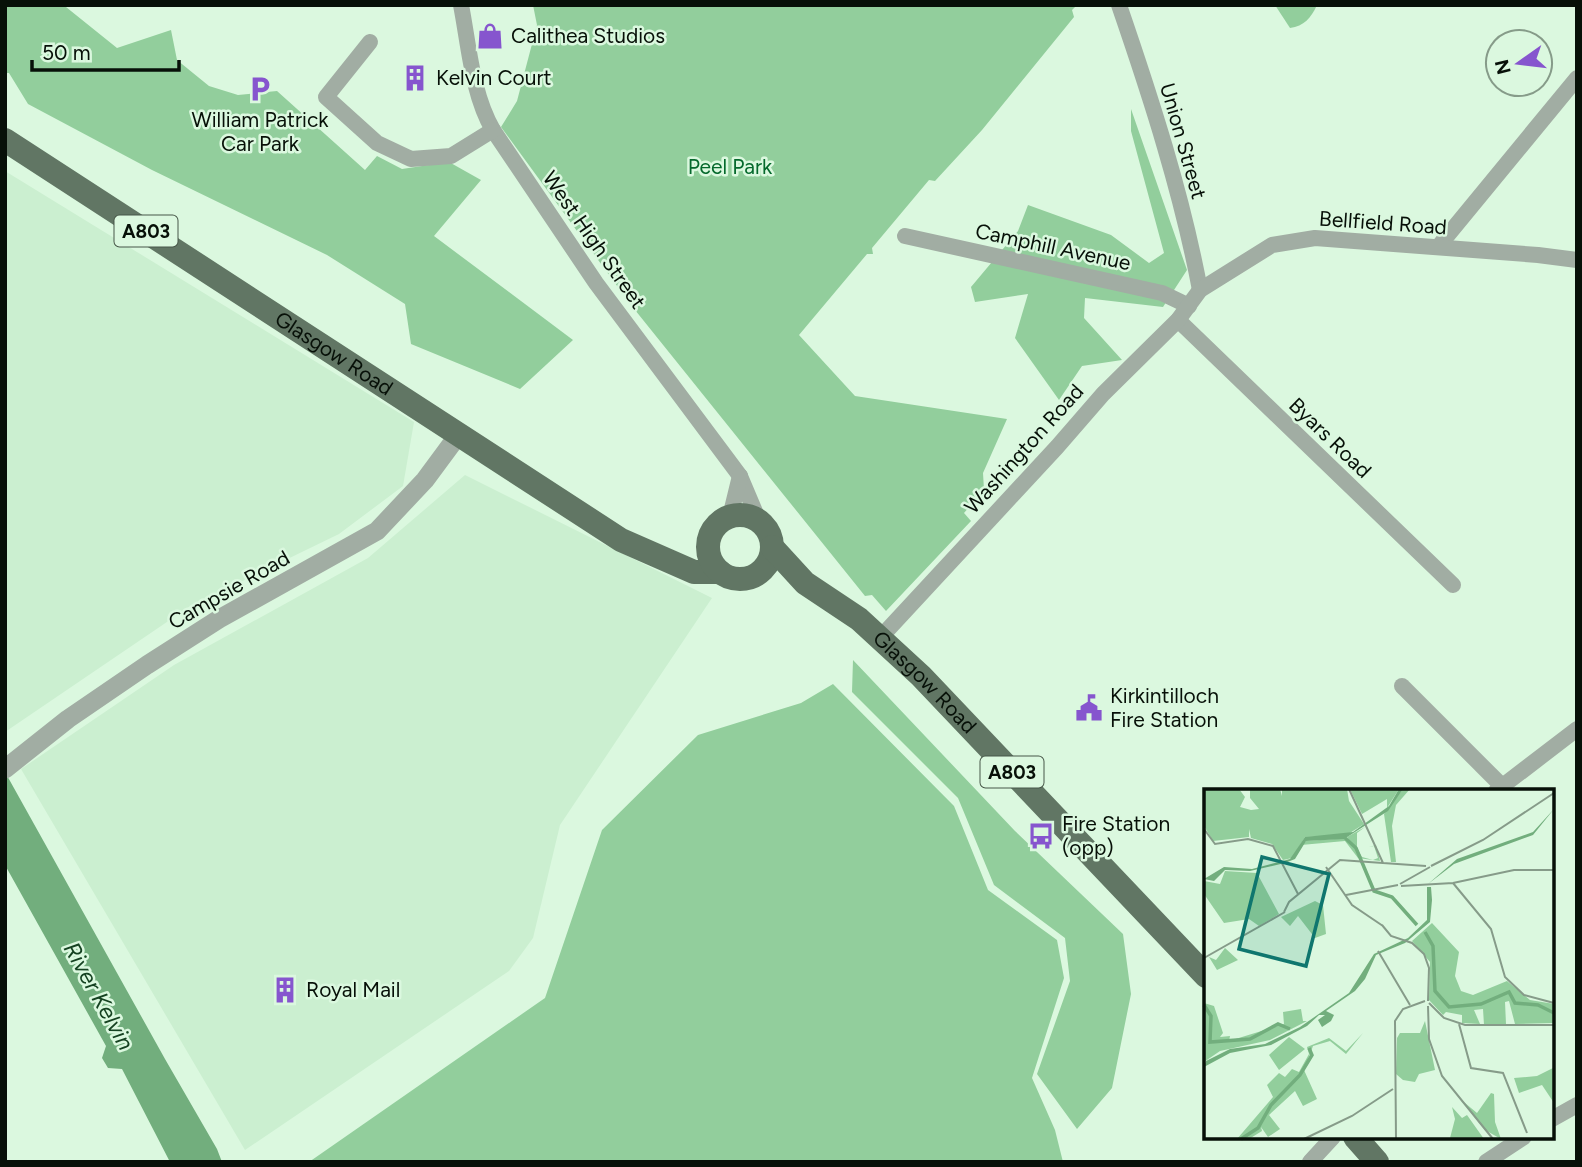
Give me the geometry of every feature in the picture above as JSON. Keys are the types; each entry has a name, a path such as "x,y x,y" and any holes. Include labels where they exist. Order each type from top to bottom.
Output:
{"main road":[{"name":"Glasgow Road","path":"5,140 621,540 694,572 720,572"},
{"path":"666,559 709,539 721,522 730,517 745,516 759,521 769,533 771,557 759,573 739,579 720,572 710,557 709,539"},
{"name":"Glasgow Road","path":"772,547 805,583 859,619 930,686 1204,974"},
{"name":"Glasgow Road","path":"759,573 805,583"},
{"path":"1357,1139 1377,1162"}],"street":[{"name":"West High Street","path":"461,5 486,118 596,283 740,476 759,521"},
{"name":"Union Street","path":"1119,5 1142,72 1189,236 1200,290"},
{"path":"370,42 326,97 377,143 411,159 451,156 493,130"},
{"path":"1438,247 1577,78"},
{"name":"Camphill Avenue","path":"905,236 1162,293 1189,306"},
{"name":"Bellfield Road","path":"1200,290 1272,245 1315,238 1538,254 1577,260"},
{"name":"Washington Road","path":"880,638 1103,394 1178,320 1200,290"},
{"name":"Byars Road","path":"1178,320 1453,585"},
{"name":"Campsie Road","path":"5,769 68,719 146,665 219,619 377,531 425,480 459,434"},
{"path":"730,517 740,476"},
{"path":"1402,686 1499,789 1577,729"},
{"path":"1554,1118 1577,1105"},
{"path":"1310,1162 1332,1139"},
{"path":"1486,1162 1521,1139"}],"shaded area":[{"path":"5,171 414,422 403,486 339,534 189,607 5,732"},
{"path":"465,475 712,598 560,825 533,938 509,971 245,1150 21,769 174,665 368,558"}],"green space":[{"path":"5,5 67,5 66,7 117,48 171,30 177,60 209,86 238,95 277,91 365,170 377,156 402,169 449,162 481,180 434,236 573,340 520,389 411,344 405,304 327,255 152,170 28,104 9,73 5,73"},
{"name":"Peel Park","path":"533,5 1077,5 1072,10 1074,17 982,130 935,181 929,180 872,248 873,254 867,254 799,335 855,396 1007,419 983,473 984,490 964,513 971,521 886,611 872,595 865,596 631,305 501,127 517,101 537,25"},
{"path":"1275,5 1317,5 1306,21 1290,28"},
{"path":"1131,109 1187,270 1163,307 1085,298 1084,318 1122,360 1082,366 1059,400 1015,338 1028,294 975,302 971,287 1018,231 1028,205 1111,235 1149,263 1164,253 1131,131"},
{"path":"853,660 1015,831 1123,934 1131,994 1112,1088 1077,1129 1037,1074 1070,981 1065,938 994,885 958,798 852,692"},
{"path":"833,684 954,806 988,890 1057,940 1064,978 1032,1078 1055,1130 1063,1162 309,1162 545,998 602,830 698,735 801,703"}],"water":[{"name":"River Kelvin","path":"5,772 222,1162 170,1162 122,1069 108,1068 102,1058 106,1046 5,865"}],"place":[{"name":"Calithea Studios","path":"490,36"},
{"name":"Kelvin Court","path":"415,78"},
{"name":"William Patrick Car Park","path":"260,89"},
{"name":"Kirkintilloch Fire Station","path":"1089,708"},
{"name":"Fire Station (opp)","path":"1041,836"},
{"name":"Royal Mail","path":"285,990"}]}
